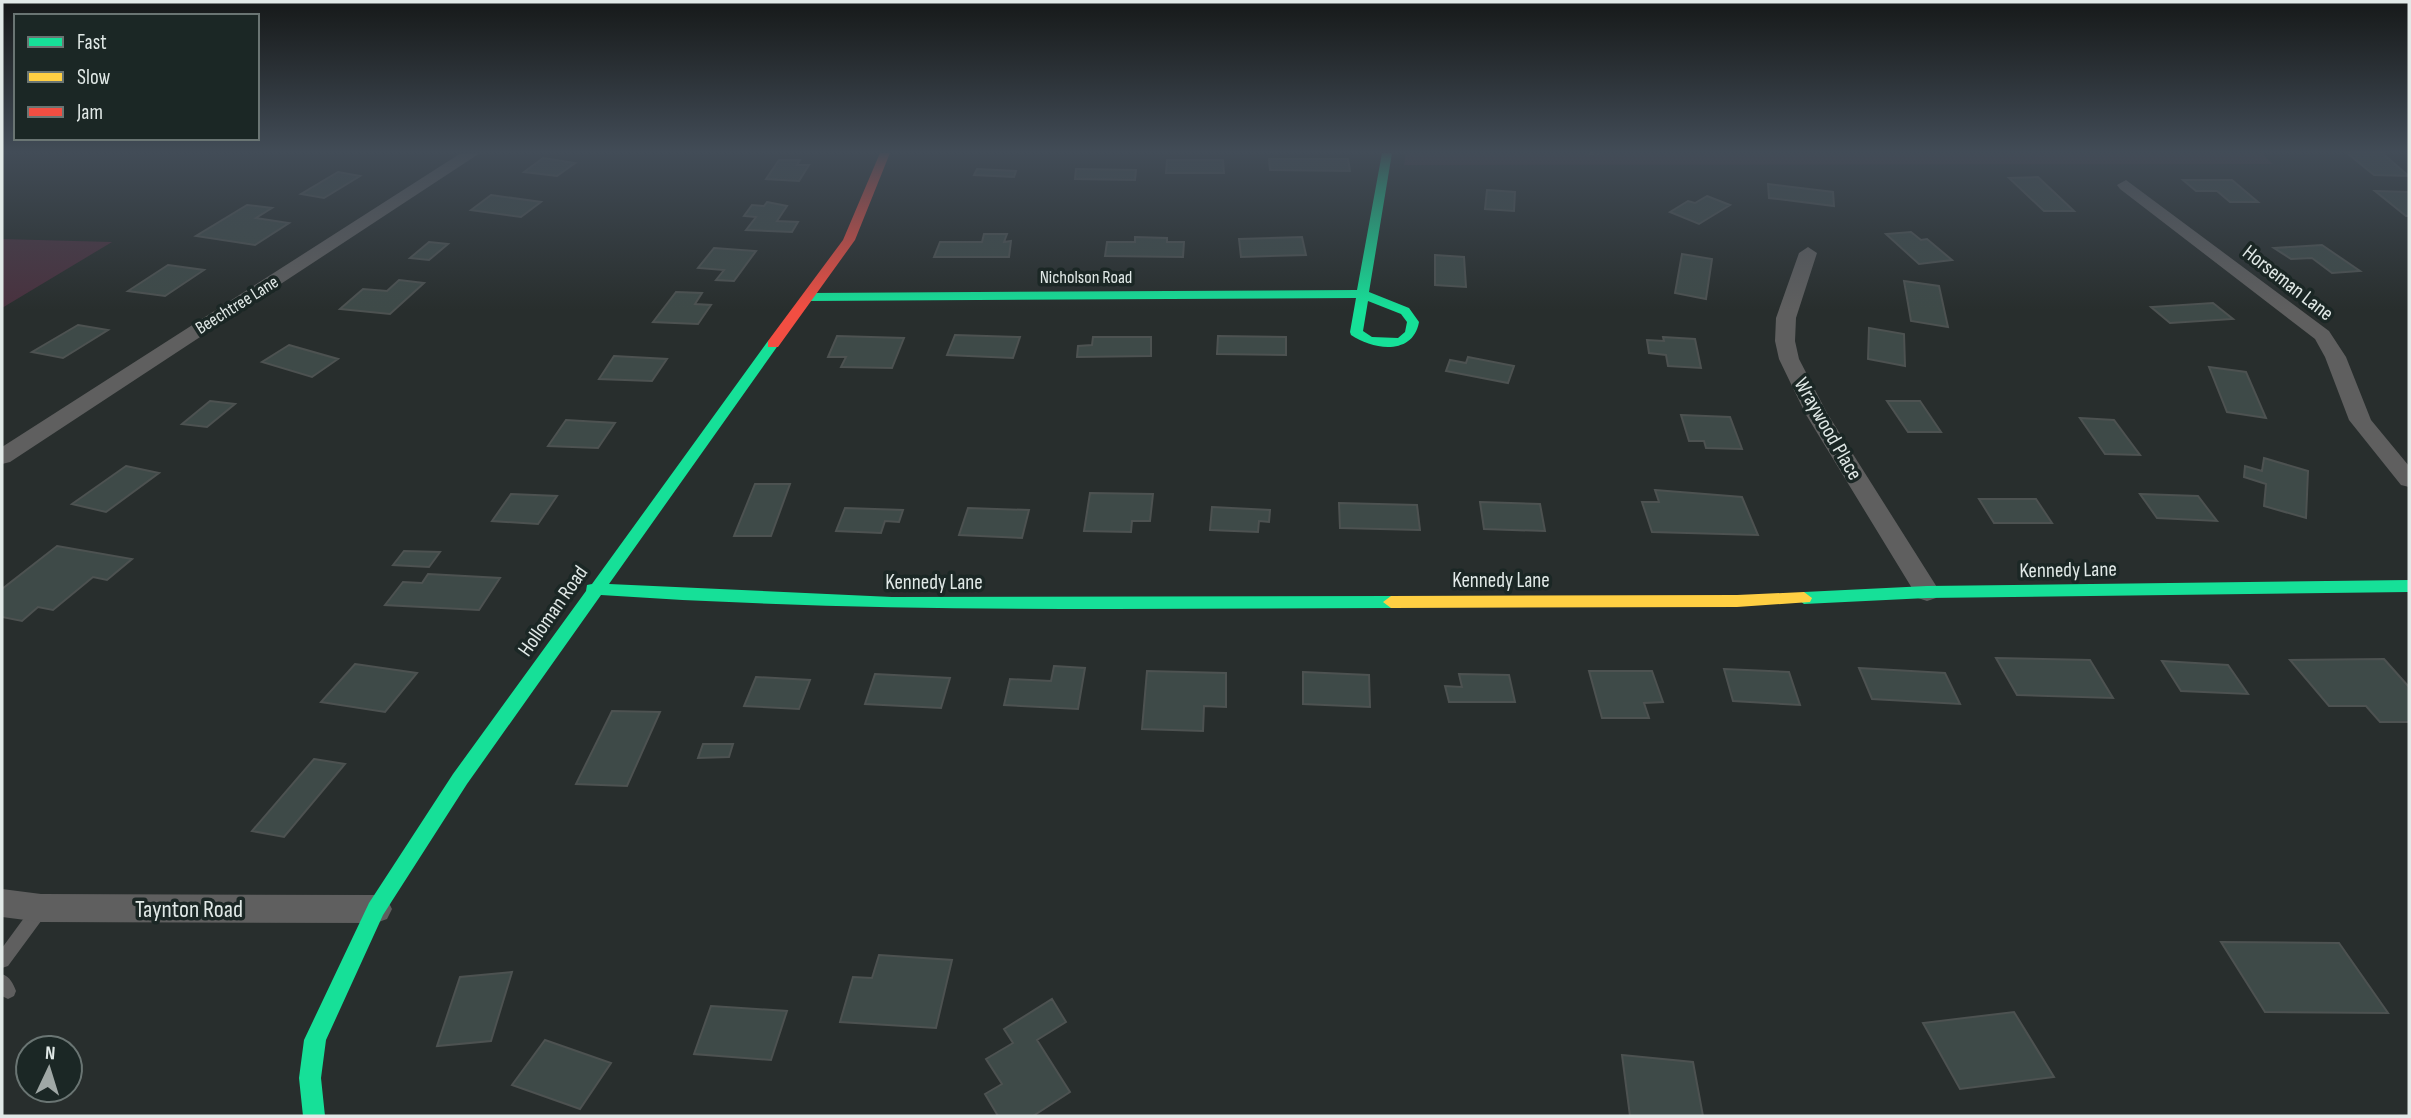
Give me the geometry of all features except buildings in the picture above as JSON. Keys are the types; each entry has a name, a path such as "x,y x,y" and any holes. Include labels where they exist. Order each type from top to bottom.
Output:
{"street":[{"name":"Beechtree Lane","path":"2,457 391,205"},
{"name":"Holloman Road","path":"314,1116 308,1096 309,1069 315,1041 376,909 460,779 593,589 849,240 865,205"},
{"name":"Nicholson Road","path":"809,297 1362,294 1378,205"},
{"name":"Horseman Lane","path":"2152,205 2322,335 2337,355 2359,418 2377,445 2409,480"},
{"name":"Wraywood Place","path":"1808,253 1786,318 1785,341 1789,359 1822,424 1927,592"},
{"name":"Kennedy Lane","path":"593,589 770,601 1054,603 1737,601 1927,592 2409,586"},
{"name":"Taynton Road","path":"2,903 41,908 376,909"}],"lane":[{"path":"2,961 41,908"}],"shaded area":[{"path":"2,239 112,242 2,308"}],"traffic: fast":[{"path":"1363,294 1378,205"},
{"path":"809,297 1363,294"},
{"path":"1363,294 1405,311 1413,322 1411,333 1401,342 1369,341 1356,332 1363,294"},
{"path":"314,1116 310,1078 315,1040 376,909 460,779 773,344"},
{"path":"1804,598 1927,592 2409,586"},
{"path":"593,589 692,596 892,603 1391,602"}],"traffic: slow":[{"path":"1391,602 1737,601 1804,598"}],"traffic: jam":[{"path":"773,344 849,240 863,205"}]}
